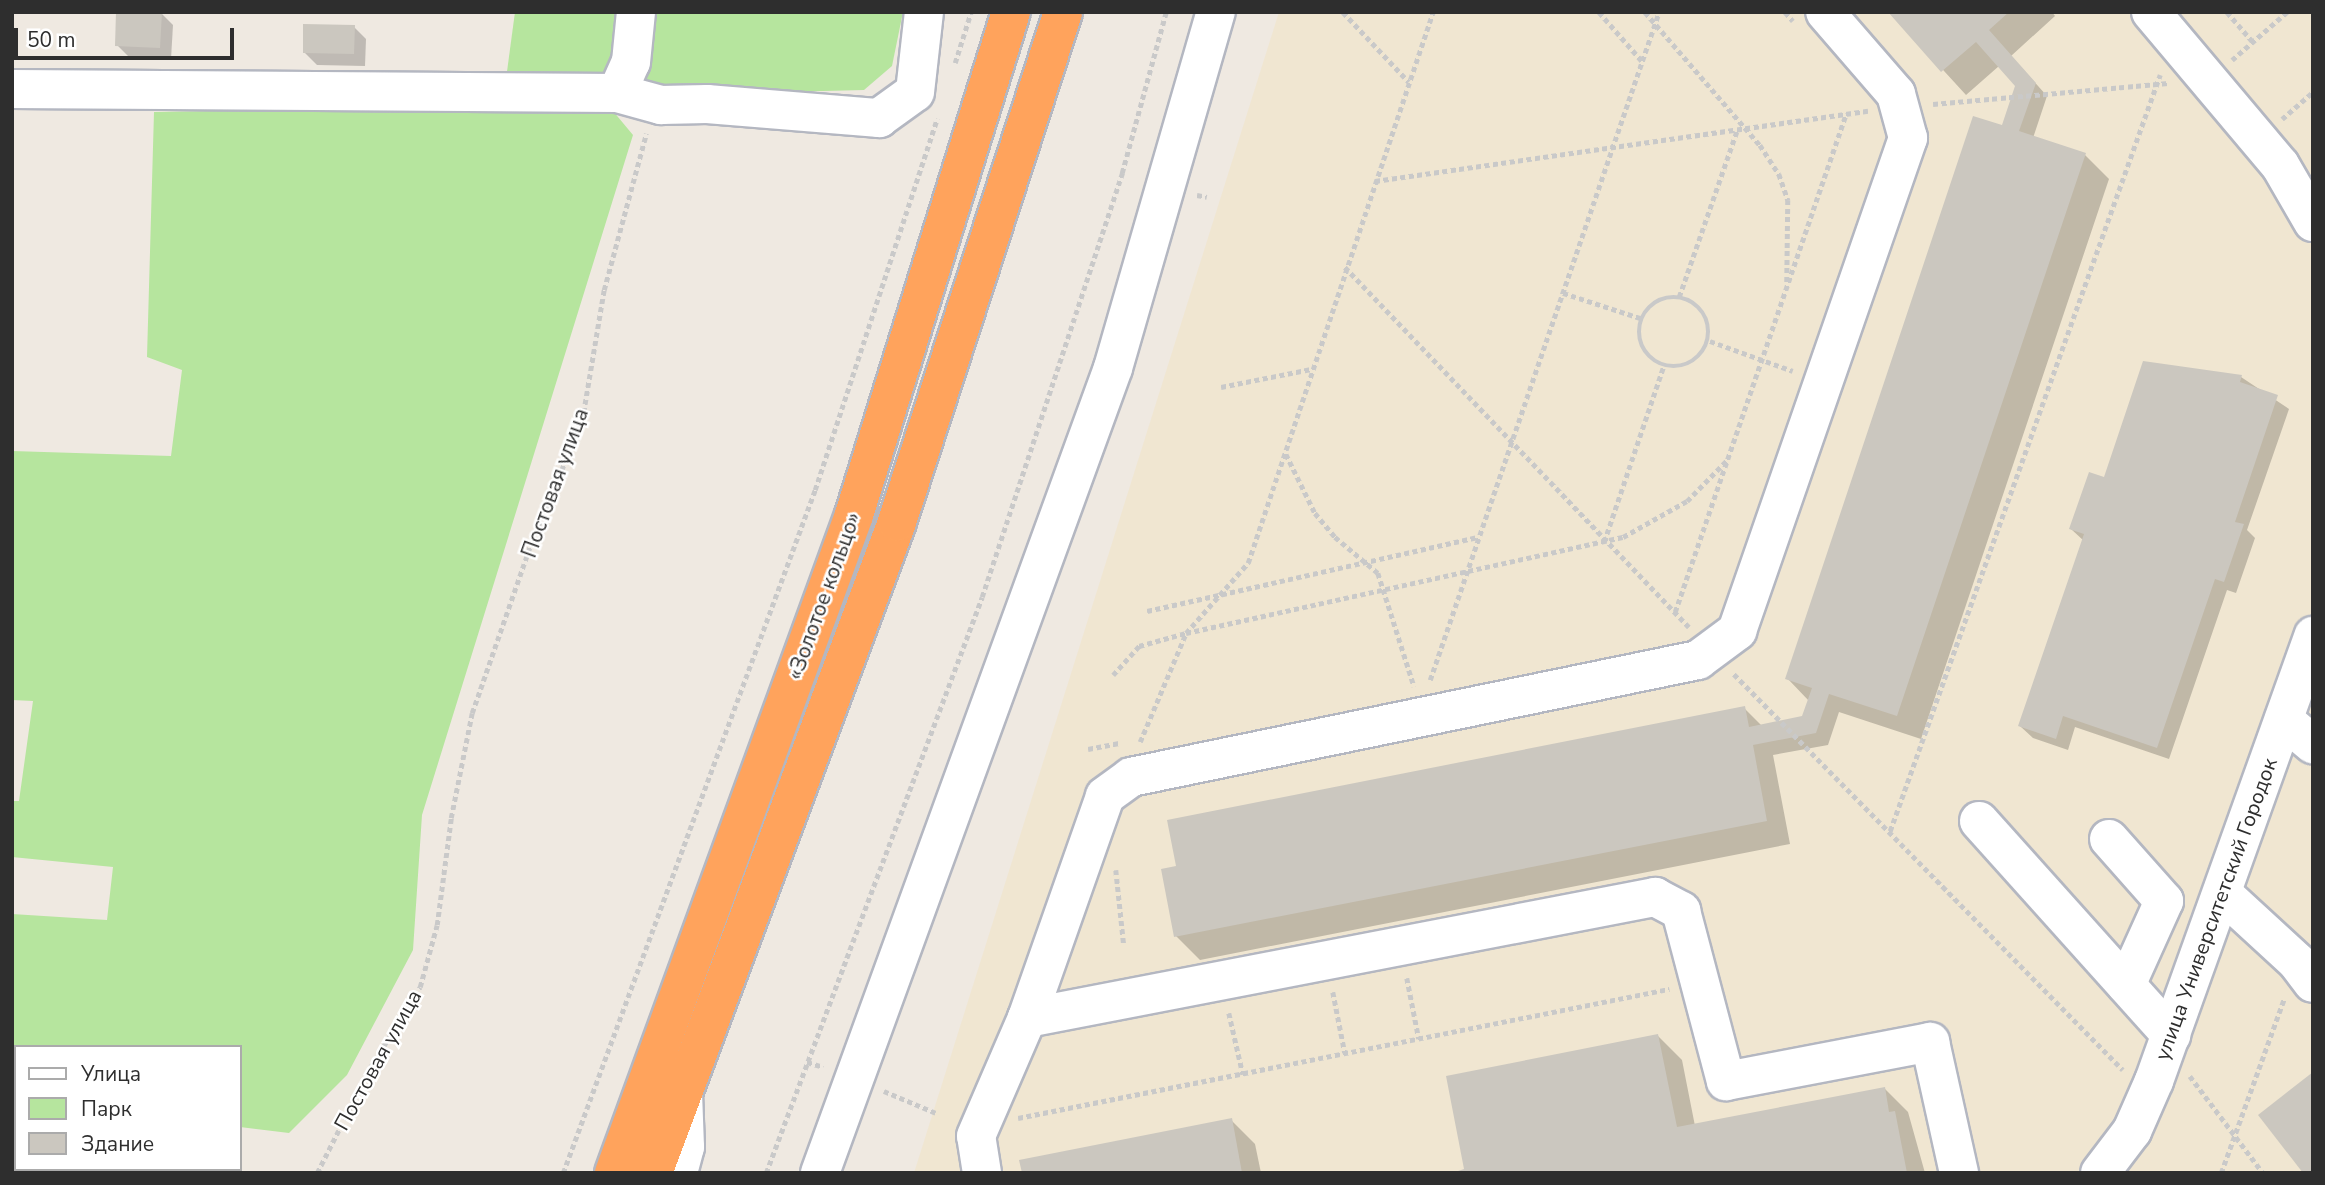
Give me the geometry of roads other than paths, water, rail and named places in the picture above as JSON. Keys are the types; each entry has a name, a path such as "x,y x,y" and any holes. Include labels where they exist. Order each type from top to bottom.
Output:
{"highway":[{"name":"«Золотое кольцо»","path":"614,1173 854,515 1011,12"},
{"name":"«Золотое кольцо»","path":"653,1173 897,522 1063,12"}],"street":[{"path":"617,93 631,62 636,12"},
{"path":"12,89 617,93 661,105 707,104 879,117 915,92 924,12"},
{"path":"820,1173 1113,368 1216,12"},
{"path":"982,1173 976,1136 1027,1018 1105,796 1131,776 1427,699 1699,660 1737,631 1908,138 1896,94 1825,12"},
{"path":"2162,25 2280,165 2313,222"},
{"name":"улица Университетский Городок","path":"2100,1173 2132,1131 2148,1095 2313,636"},
{"path":"2284,720 2313,744"},
{"path":"1979,821 2126,985 2169,1041"},
{"path":"2109,839 2164,901 2126,985"},
{"path":"2222,893 2305,972"},
{"path":"1027,1018 1655,897 1681,911 1726,1081 1930,1042 1959,1173"},
{"path":"677,1173 685,1147 683,1088"}]}
